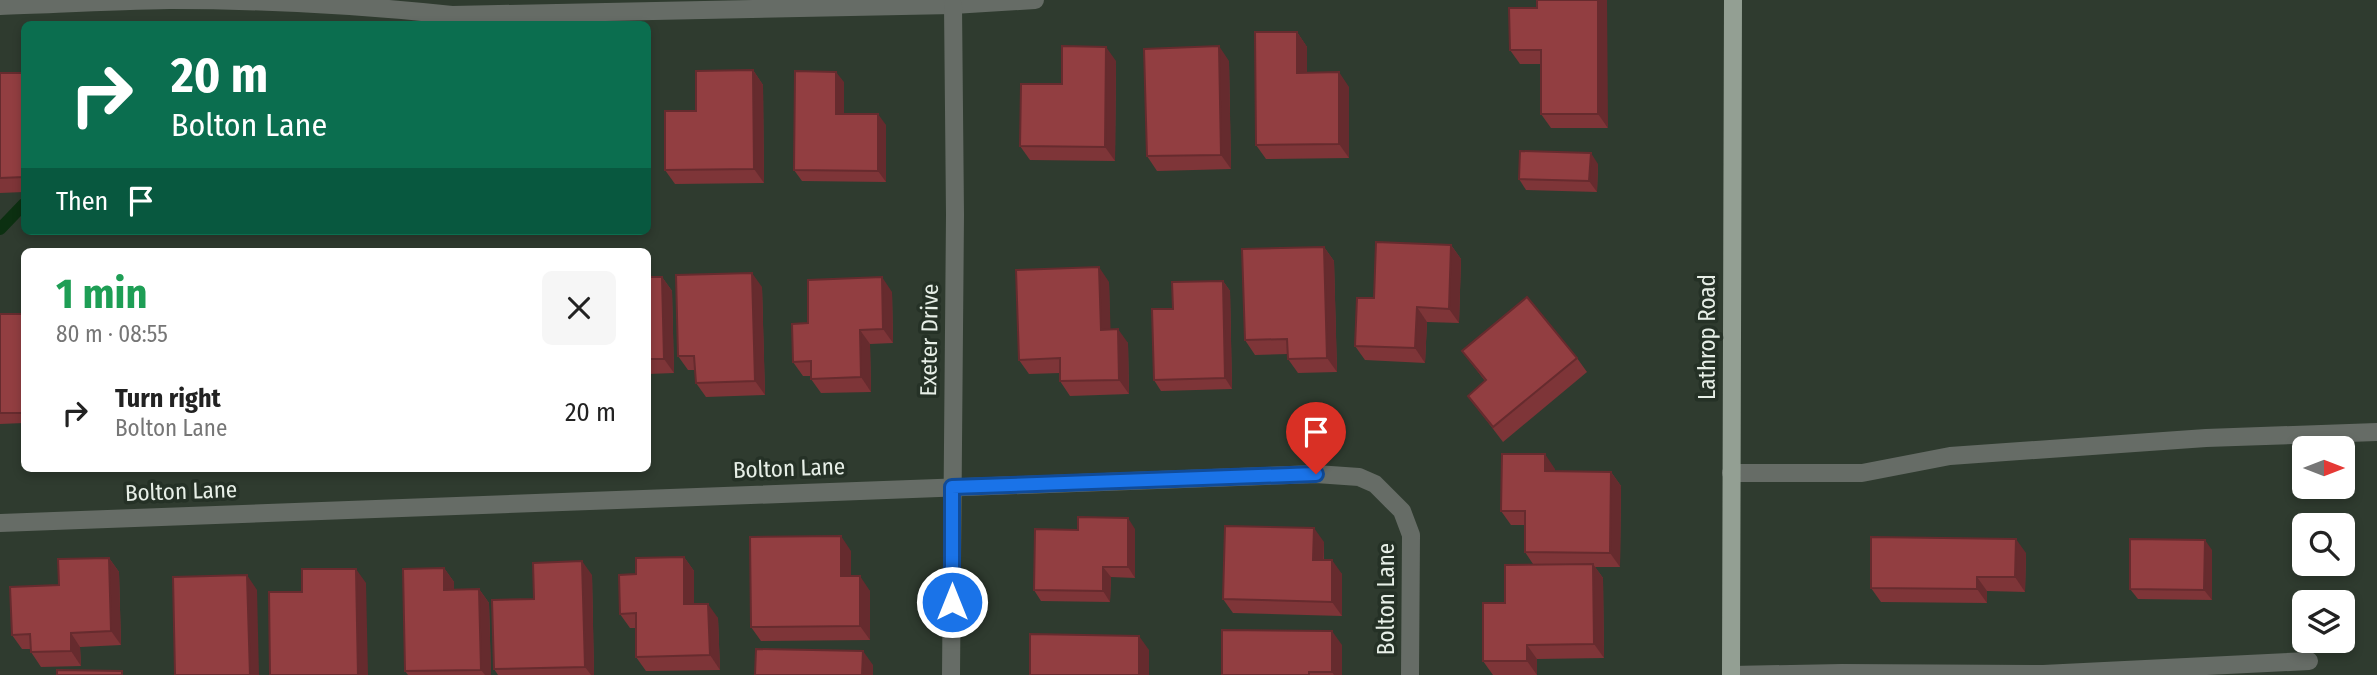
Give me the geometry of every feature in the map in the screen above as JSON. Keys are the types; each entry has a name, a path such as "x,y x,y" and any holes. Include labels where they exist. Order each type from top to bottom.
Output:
{"main road":[{"name":"Lathrop Road","path":"1731,675 1733,0"}],"street":[{"path":"0,6 170,1 376,4 452,15 954,5 1035,0"},
{"name":"Exeter Drive","path":"951,675 954,5"},
{"path":"1731,472 1862,472 1950,456 2206,438 2377,432"},
{"name":"Bolton Lane","path":"0,523 1316,474 1359,477 1375,484 1402,511 1411,535 1410,675"},
{"path":"1731,675 2043,674 2309,660"}],"building":[{"path":"1537,0 1598,0 1598,114 1541,114 1541,50 1510,50 1509,8 1537,8"},
{"path":"1255,32 1297,32 1297,73 1339,72 1339,144 1256,145"},
{"path":"1062,46 1106,47 1105,147 1020,146 1021,84 1062,84"},
{"path":"1219,46 1221,155 1147,156 1144,49"},
{"path":"753,70 754,169 665,170 665,111 696,111 696,71"},
{"path":"795,71 836,72 836,114 878,114 878,171 794,170"},
{"path":"0,73 21,73 21,177 0,178"},
{"path":"1520,151 1591,153 1589,181 1519,179"},
{"path":"1376,242 1451,245 1449,309 1417,307 1415,348 1355,346 1357,298 1374,298"},
{"path":"1324,247 1327,358 1288,359 1287,339 1245,340 1242,249"},
{"path":"1099,267 1101,330 1118,329 1119,380 1060,381 1060,358 1019,360 1016,270"},
{"path":"752,273 755,381 696,383 694,356 678,356 676,275"},
{"path":"651,277 662,277 664,359 651,359"},
{"path":"882,277 883,329 860,330 861,377 811,379 811,361 793,362 792,324 808,323 808,280"},
{"path":"1223,281 1225,378 1154,380 1152,309 1173,309 1172,282"},
{"path":"1527,297 1577,358 1493,427 1468,396 1486,380 1462,351"},
{"path":"0,314 21,314 21,413 0,413"},
{"path":"1502,454 1545,454 1545,471 1611,472 1610,553 1525,552 1525,511 1501,511"},
{"path":"1078,517 1128,518 1128,567 1103,567 1103,591 1034,590 1035,529 1078,530"},
{"path":"1225,526 1314,528 1313,560 1332,560 1332,602 1223,599"},
{"path":"841,536 841,576 860,576 860,626 751,627 750,537"},
{"path":"1871,537 2016,539 2015,577 1977,577 1977,589 1871,588"},
{"path":"2130,539 2205,540 2204,590 2130,589"},
{"path":"684,557 684,604 708,604 710,655 636,657 636,613 620,614 619,575 636,574 636,558"},
{"path":"109,558 111,631 71,633 71,651 31,652 30,634 12,635 10,587 59,585 58,559"},
{"path":"582,561 585,667 494,669 492,600 534,599 533,563"},
{"path":"1593,564 1594,644 1527,645 1527,661 1483,661 1483,603 1505,603 1505,565"},
{"path":"444,568 444,590 479,589 481,670 405,671 403,569"},
{"path":"302,569 356,569 358,675 270,675 269,592 302,592"},
{"path":"247,575 250,675 175,675 173,577"},
{"path":"1222,630 1332,631 1332,672 1309,672 1309,675 1222,675"},
{"path":"1030,634 1139,636 1139,675 1030,675"},
{"path":"756,649 863,651 862,675 755,675"},
{"path":"57,670 122,671 122,675 57,675"}],"waterway":[{"path":"0,229 21,207"}],"route":[{"path":"952,602 952,487 1316,474"}]}
